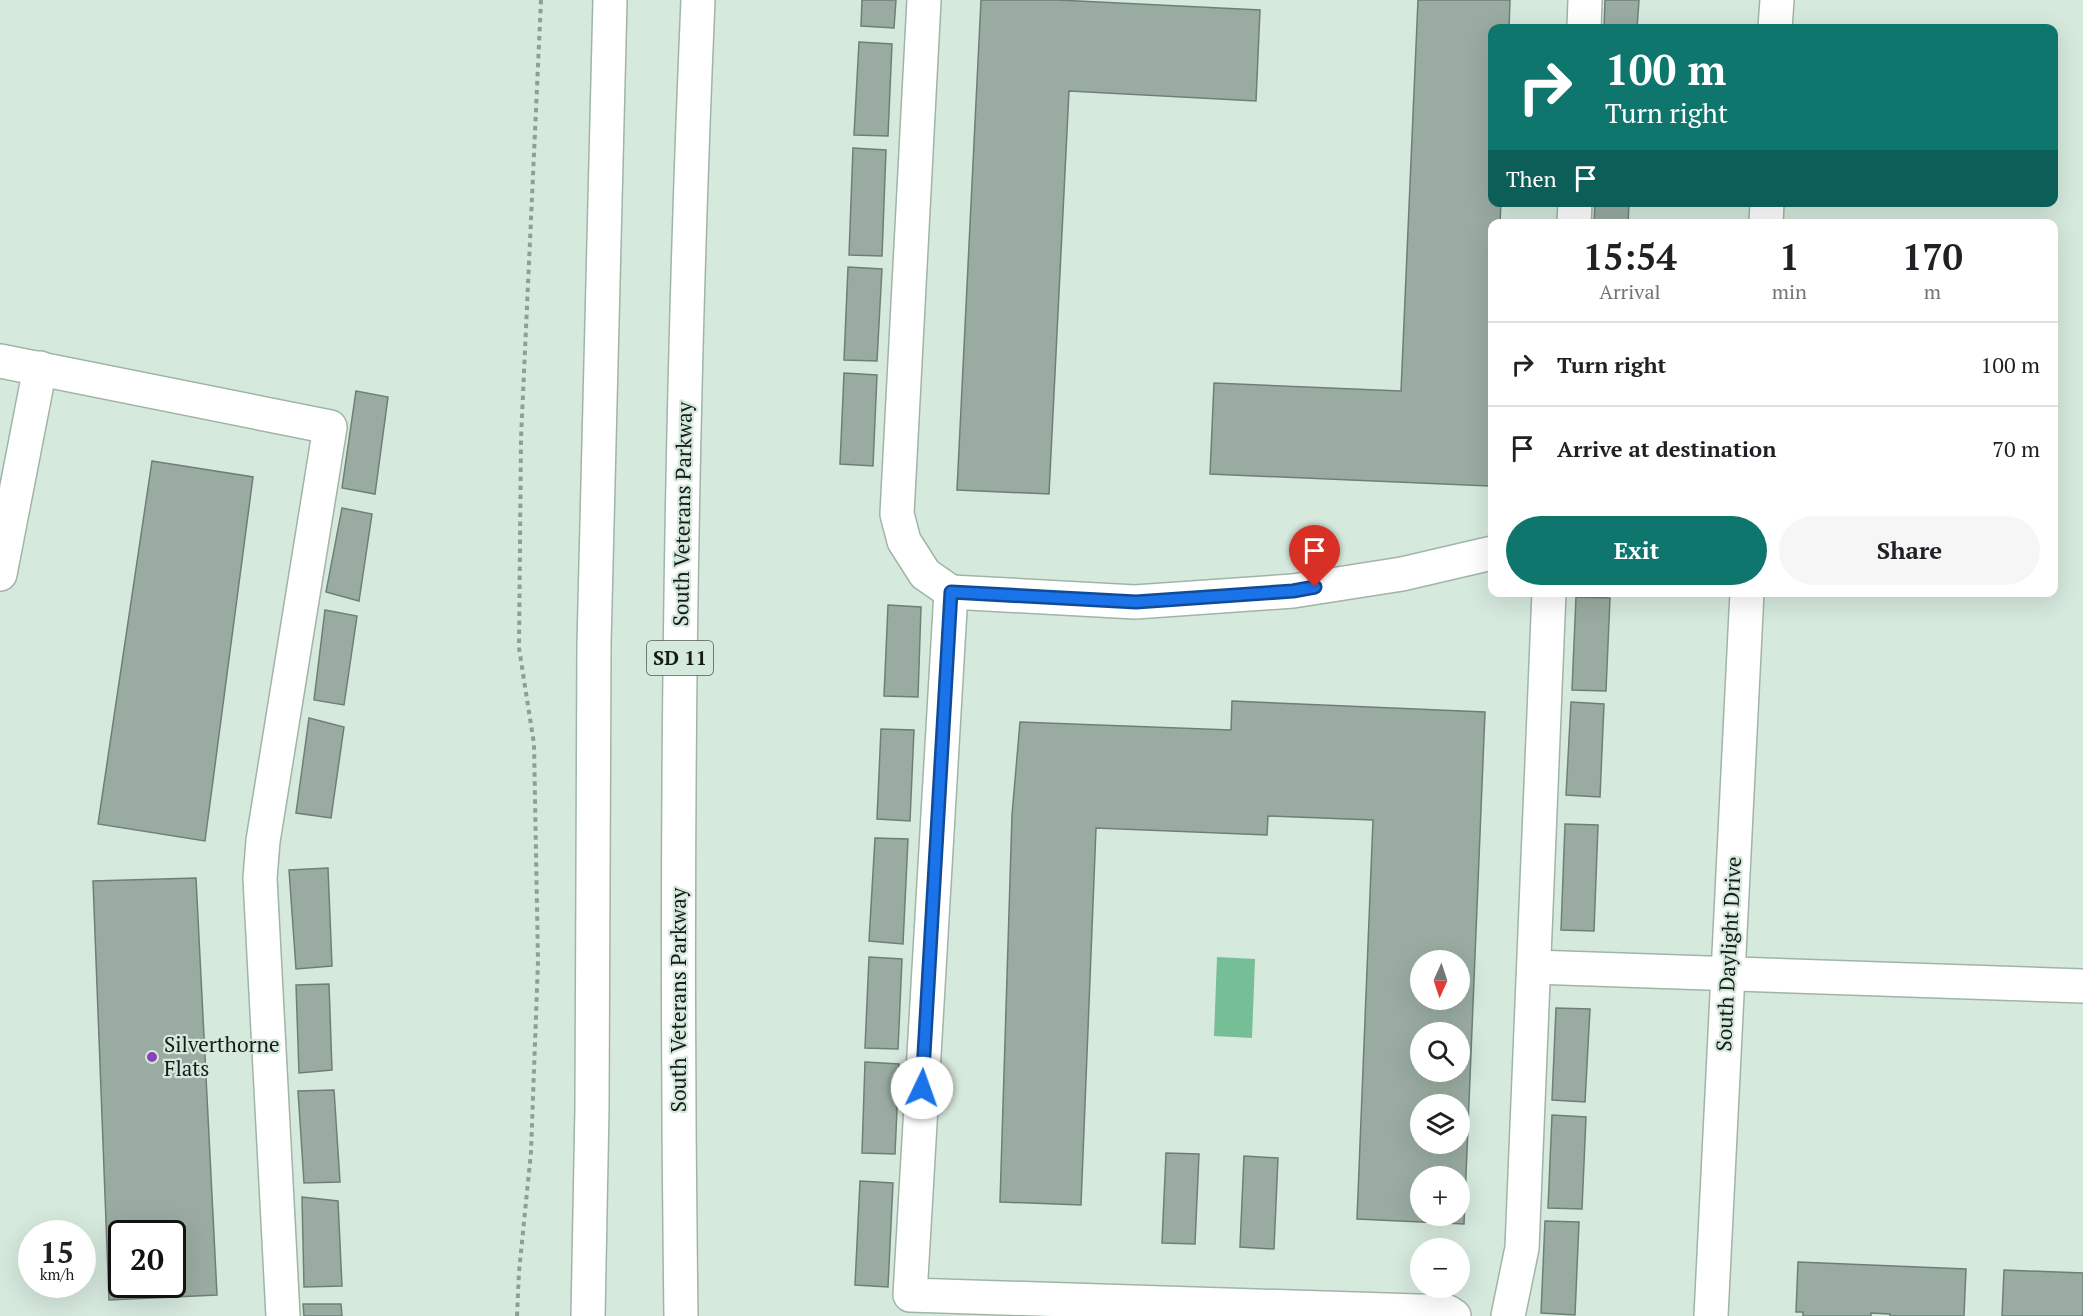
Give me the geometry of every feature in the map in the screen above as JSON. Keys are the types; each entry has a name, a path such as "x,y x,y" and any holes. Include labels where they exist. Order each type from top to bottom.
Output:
{"main road":[{"path":"588,1316 592,1108 594,645 610,0"},
{"name":"South Veterans Parkway","path":"681,1316 678,1112 680,642 698,0"},
{"path":"924,0 897,514 904,541 925,574 951,592 1136,602 1271,592 1402,574 1488,554"},
{"path":"1584,24 1585,0"},
{"path":"1775,24 1777,0"},
{"path":"0,361 330,427 265,829 260,878 283,1316"},
{"path":"0,574 40,368"},
{"path":"951,592 910,1295 1448,1312 1454,1316"},
{"path":"1508,1316 1522,1248 1549,597"},
{"name":"South Daylight Drive","path":"1711,1316 1747,597"},
{"path":"1534,967 2083,986"}],"path":[{"path":"517,1316 531,1152 538,961 534,744 519,648 521,438 541,0"}],"shaded area":[{"path":"1217,957 1255,959 1252,1038 1214,1036"}],"building":[{"path":"862,0 896,0 894,28 861,26"},
{"path":"981,0 1058,0 1260,10 1256,101 1069,91 1049,494 957,490"},
{"path":"1418,0 1510,0 1509,24 1488,24 1488,207 1501,207 1500,219 1488,219 1488,486 1210,474 1214,383 1401,391"},
{"path":"1605,0 1639,0 1637,24 1604,24"},
{"path":"859,42 892,44 888,136 854,135"},
{"path":"853,148 886,150 882,256 849,255"},
{"path":"1595,207 1629,207 1628,219 1594,219"},
{"path":"848,267 882,269 877,361 844,360"},
{"path":"844,373 877,375 873,466 840,464"},
{"path":"356,391 388,397 375,494 342,488"},
{"path":"152,461 253,477 205,841 98,824"},
{"path":"342,508 372,514 359,601 326,592"},
{"path":"1576,597 1610,598 1606,691 1572,690"},
{"path":"888,605 921,607 918,697 884,696"},
{"path":"325,610 357,616 344,705 314,700"},
{"path":"1232,701 1485,712 1470,1078 1470,1022 1410,1022 1410,1082 1470,1082 1469,1094 1410,1094 1410,1154 1467,1154 1466,1166 1410,1166 1410,1221 1357,1219 1373,820 1268,816 1267,835 1096,828 1081,1205 1000,1202 1012,815 1020,722 1231,730"},
{"path":"1571,702 1604,704 1600,797 1566,795"},
{"path":"309,718 344,727 331,818 296,813"},
{"path":"881,729 914,730 910,821 877,819"},
{"path":"1565,824 1598,825 1594,931 1561,930"},
{"path":"875,838 908,839 903,944 869,941"},
{"path":"328,868 332,966 296,969 289,870"},
{"name":"Silverthorne Flats","path":"196,878 217,1295 186,1296 186,1220 108,1220 108,1274 93,881"},
{"path":"869,957 902,959 898,1049 865,1048"},
{"path":"329,984 332,1070 299,1073 296,985"},
{"path":"1556,1008 1590,1009 1585,1102 1552,1100"},
{"path":"865,1062 899,1064 895,1154 862,1153"},
{"path":"334,1090 340,1182 304,1183 298,1091"},
{"path":"1552,1115 1586,1117 1582,1209 1548,1208"},
{"path":"1166,1153 1199,1154 1195,1244 1162,1243"},
{"path":"1244,1156 1278,1158 1274,1249 1240,1247"},
{"path":"860,1181 893,1183 888,1287 855,1285"},
{"path":"302,1197 338,1201 342,1286 304,1287"},
{"path":"1545,1221 1579,1222 1575,1315 1541,1313"},
{"path":"1798,1262 1966,1269 1964,1316 1890,1316 1890,1314 1871,1313 1871,1316 1803,1316 1803,1312 1796,1312"},
{"path":"2004,1270 2083,1273 2083,1316 2002,1316"},
{"name":"Silverthorne Flats","path":"109,1298 152,1298 109,1300"},
{"path":"303,1304 341,1304 342,1316 304,1316"}],"place":[{"name":"Silverthorne Flats","path":"152,1057"}],"route":[{"path":"922,1088 951,592 1136,602 1293,591 1315,587"}]}
